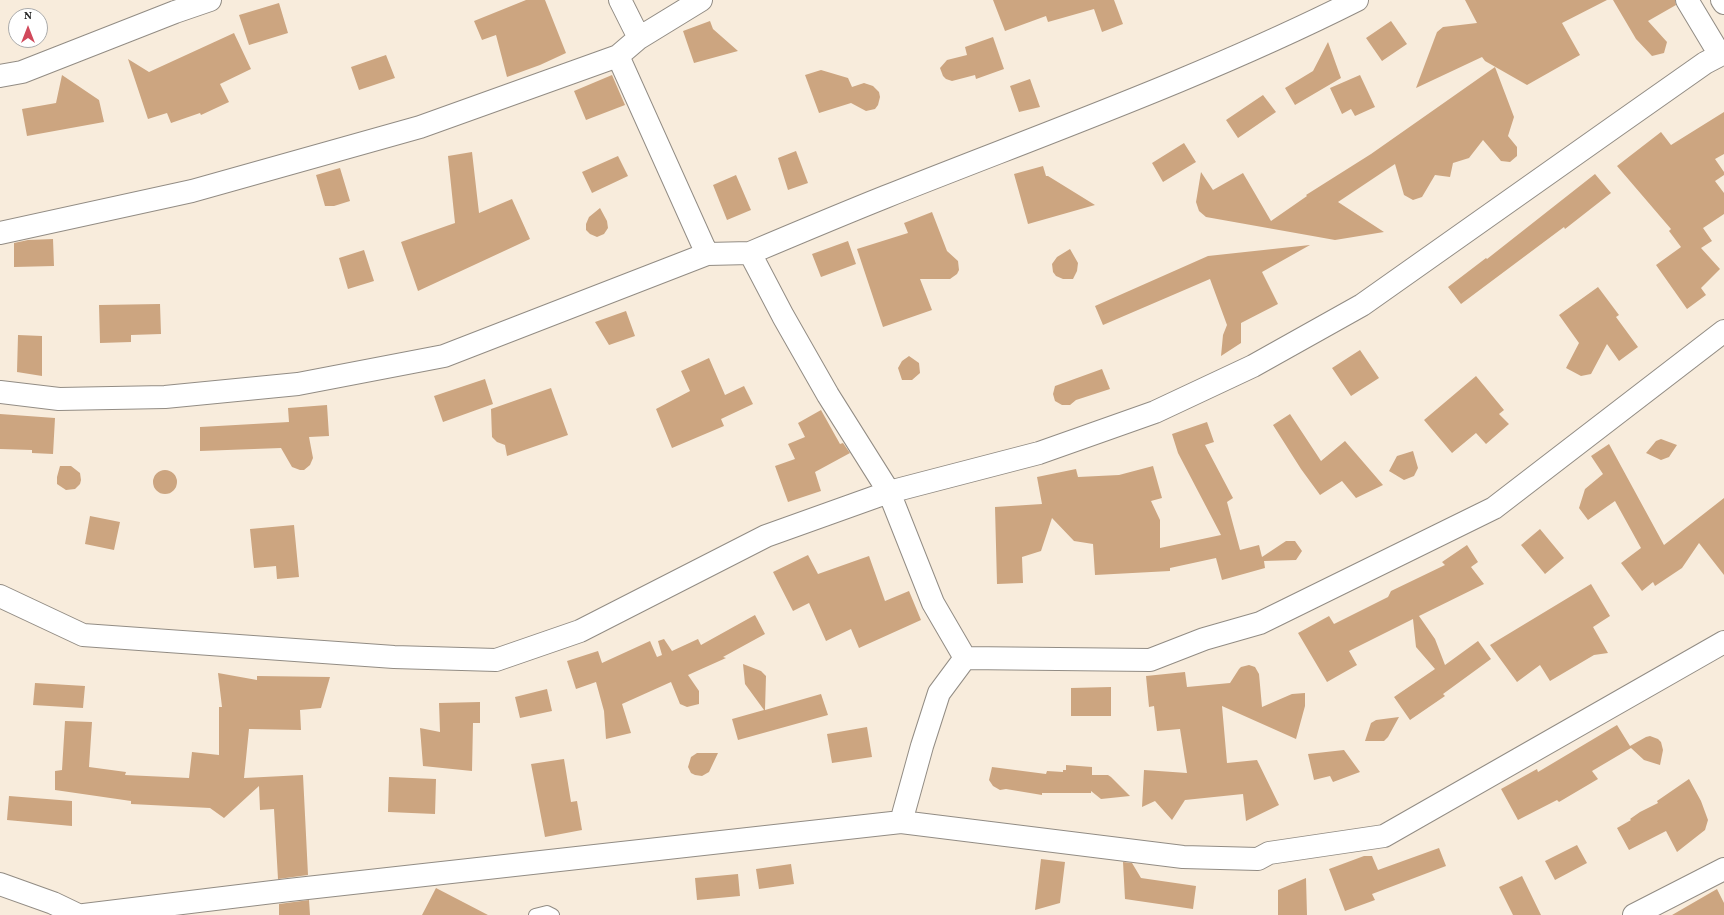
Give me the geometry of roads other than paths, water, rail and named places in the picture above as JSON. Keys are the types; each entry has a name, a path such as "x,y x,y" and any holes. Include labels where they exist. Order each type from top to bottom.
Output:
{"street":[{"path":"0,76 22,72 175,12 210,0"},
{"path":"620,0 639,38"},
{"path":"0,232 192,191 435,123 618,56 639,38 701,0"},
{"path":"0,392 59,399 165,398 298,384 444,356 707,254 750,253 885,197 1127,103 1313,22 1357,0"},
{"path":"0,596 83,635 386,656 496,660 580,632 766,536 889,492 1040,453 1155,412 1253,366 1362,305 1705,63 1722,54 1687,0"},
{"path":"618,56 707,254"},
{"path":"750,253 783,316 828,395 889,492 933,602 965,658"},
{"path":"965,658 1150,660 1204,639 1260,623 1494,508 1724,331"},
{"path":"84,915 289,890 901,822 1183,857 1258,859 1269,853 1384,836 1724,642"},
{"path":"901,822 922,746 940,692 965,658"},
{"path":"1634,915 1724,869"},
{"path":"0,884 53,903 78,915"}],"lane":[{"path":"535,915 547,912 552,915"}]}
